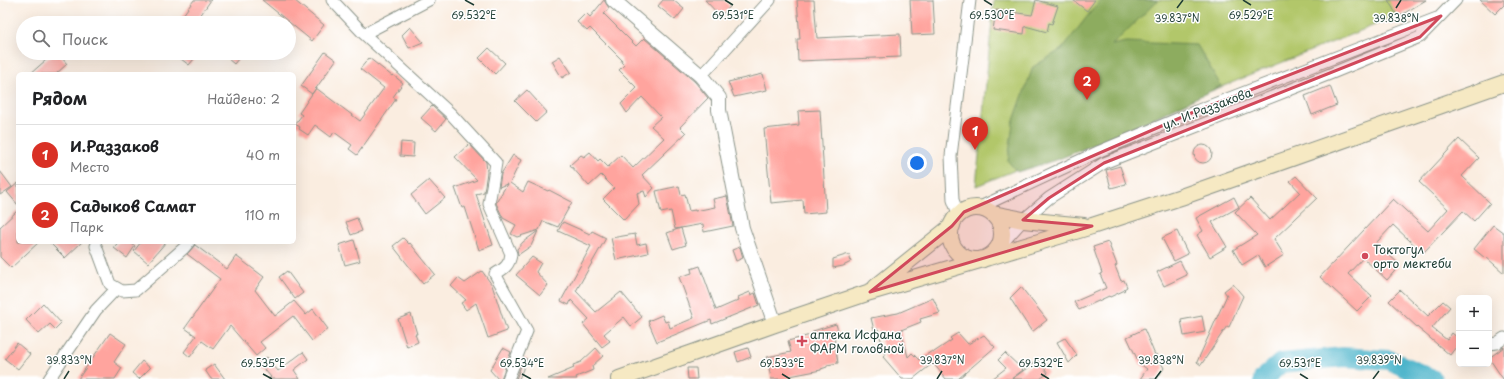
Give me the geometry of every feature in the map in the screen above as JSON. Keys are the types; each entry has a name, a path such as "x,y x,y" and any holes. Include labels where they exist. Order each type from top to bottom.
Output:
{"main road":[{"path":"955,221 951,232 953,244 960,254 971,260 1092,226 1189,195 1504,83"},
{"path":"870,292 970,210 982,209 993,214 1023,220 1092,226"},
{"path":"620,379 870,292 990,255 1001,243 1002,230 993,214"}],"street":[{"path":"332,0 364,34 450,113 496,162 489,204 511,254 511,259 506,268 495,274 527,331 508,379"},
{"path":"364,34 429,0"},
{"path":"613,0 701,76 719,98 719,110 742,228 775,324"},
{"path":"701,76 770,0"},
{"path":"955,221 952,156 970,0"},
{"name":"ул. И.Раззакова","path":"990,255 1023,220 1049,198 1104,163 1420,37 1456,0"},
{"name":"ул. И.Раззакова","path":"976,209 1100,151 1189,114 1441,16"},
{"path":"96,246 110,284 122,291 136,290 187,244"},
{"path":"49,379 96,310 117,288"},
{"path":"1492,344 1497,343 1504,338"}],"highlighted area":[{"path":"1441,16 1420,37 1104,163 1049,198 1023,220 1092,226 870,292 952,226 964,212 1196,111"}],"green space":[{"path":"994,0 1408,0 1402,14 976,186"},
{"path":"1100,0 1158,0 1112,45 1126,42 1197,45 1221,86 1118,135 1059,159 1017,172 1008,161 1013,123 1033,67 1062,49"}],"building":[{"path":"194,0 211,0 200,16 182,16"},
{"path":"262,0 294,0 324,25 312,41 296,28 296,16 282,16"},
{"path":"604,0 609,8 604,14 636,46 644,38 695,82 708,98 680,127 686,133 642,175 654,188 646,197 644,191 637,193 639,204 624,220 603,199 614,188 601,175 589,186 570,165 581,155 584,157 590,152 598,161 600,159 608,167 621,155 633,168 664,138 651,126 661,117 642,97 627,113 621,104 637,88 619,70 624,65 621,62 622,60 590,28 587,31 577,22 586,13 590,17"},
{"path":"663,0 673,0 684,9 675,20 658,6"},
{"path":"705,0 724,0 730,7 720,16"},
{"path":"797,0 814,0 817,38 900,34 901,57 798,61 797,39 800,39"},
{"path":"910,0 933,0 935,34 912,35"},
{"path":"1036,0 1058,6 1052,24 1049,23 1047,32 1025,26 1024,34 993,30 996,10 1032,15"},
{"path":"1073,0 1095,0 1087,11"},
{"path":"1388,0 1426,0 1398,17"},
{"path":"1480,0 1504,0 1504,5 1495,14"},
{"path":"410,27 423,42 409,48 402,35"},
{"path":"489,48 505,63 495,74 479,58"},
{"path":"325,52 336,60 312,94 301,86"},
{"path":"560,56 571,72 562,78 552,61"},
{"path":"369,58 403,83 393,97 396,99 357,155 349,149 352,145 334,132 331,137 315,125 308,135 299,129 300,127 296,125 296,123 302,115 299,113 316,88 360,121 384,88 360,69"},
{"path":"46,60 64,60 67,64 58,72 32,72"},
{"path":"182,60 193,60 189,65"},
{"path":"229,60 237,60 234,64"},
{"path":"763,74 767,90 734,97 728,82"},
{"path":"1330,86 1337,105 1312,115 1305,96"},
{"path":"527,90 547,112 536,122 515,101"},
{"path":"432,106 446,119 436,131 421,118"},
{"path":"820,110 826,212 804,214 803,200 771,203 764,129 799,125 798,111"},
{"path":"1459,139 1479,158 1462,176 1490,203 1474,221 1463,211 1423,253 1393,225 1376,243 1400,265 1387,280 1363,258 1348,274 1372,296 1357,311 1320,277 1393,199 1428,231 1448,209 1419,182"},
{"path":"401,142 414,143 413,157 400,156"},
{"path":"469,144 486,162 487,172 484,192 476,194 493,245 479,250 465,207 462,208 455,188 477,180 455,157"},
{"path":"1199,145 1207,145 1212,150 1210,161 1207,163 1199,163 1194,158 1194,150"},
{"path":"513,155 521,160 510,183 523,192 528,182 548,191 549,190 572,202 558,227 543,221 539,230 517,237 511,234 516,225 503,218 496,203 507,184 499,187 501,174"},
{"path":"1120,166 1126,184 1111,188 1106,170"},
{"path":"0,171 12,187 0,195"},
{"path":"1296,176 1317,198 1274,239 1284,255 1265,267 1258,255 1242,265 1233,250 1257,235 1235,212 1250,198 1270,220 1300,192 1290,181"},
{"path":"429,180 445,198 425,214 411,195"},
{"path":"16,185 16,203 7,192"},
{"path":"679,186 681,195 685,194 689,211 715,207 713,199 727,196 733,226 704,232 703,224 675,229 671,211 661,213 656,191"},
{"path":"1234,197 1239,207 1212,222 1227,247 1210,257 1197,235 1203,231 1196,218"},
{"path":"16,212 16,244 37,244 11,268 0,257 0,227"},
{"path":"357,218 362,231 351,235 346,222"},
{"path":"563,222 590,234 592,231 606,238 576,291 596,312 621,292 642,317 631,326 624,317 604,334 610,341 602,347 583,324 589,319 571,300 569,305 561,301 591,246 558,231"},
{"path":"1493,225 1504,233 1504,273 1486,257 1485,258 1474,249"},
{"path":"681,228 686,245 673,249 667,233"},
{"path":"538,231 531,246 518,255 517,249 523,242"},
{"path":"1177,231 1188,254 1174,261 1162,238"},
{"path":"635,234 637,245 646,243 648,253 616,260 611,238"},
{"path":"403,238 409,244 410,243 435,274 423,284 393,246"},
{"path":"354,240 360,261 345,265 339,245"},
{"path":"1108,242 1117,265 1115,266 1121,281 1124,280 1127,287 1124,289 1125,290 1079,310 1074,302 1106,288 1100,274 1102,273 1093,247"},
{"path":"51,244 80,244 65,258"},
{"path":"117,244 132,244 135,246 127,258 114,248"},
{"path":"139,244 164,244 148,263 134,251"},
{"path":"195,245 227,269 236,256 264,277 255,290 275,316 294,301 306,315 313,309 328,329 312,341 293,316 260,342 265,348 256,356 230,326 213,349 202,341 190,357 184,352 196,336 185,328 220,279 187,254"},
{"path":"740,247 743,258 736,261 732,250"},
{"path":"849,254 851,262 843,266 833,268 833,259"},
{"path":"532,257 541,263 536,272 548,285 540,295 516,275"},
{"path":"1180,261 1187,275 1164,286 1157,272"},
{"path":"700,266 716,310 739,300 738,297 750,292 751,295 755,293 759,305 712,324 711,320 657,342 648,321 662,315 665,322 668,321 670,328 694,318 679,277 692,273 691,269"},
{"path":"287,271 303,293 295,299 279,277"},
{"path":"482,271 492,285 507,331 488,338 476,303 466,310 461,303 466,300 451,286 458,278 465,283"},
{"path":"1233,284 1243,296 1229,327 1227,326 1201,365 1197,362 1227,295 1224,291"},
{"path":"1021,287 1047,320 1032,332 1010,298"},
{"path":"1400,290 1428,316 1443,301 1450,307 1432,328 1447,340 1452,333 1456,336 1456,347 1450,355 1418,328 1389,301"},
{"path":"933,298 940,313 920,319 921,322 901,330 908,357 912,353 919,360 921,357 922,358 932,351 934,352 952,340 950,338 958,333 968,344 984,335 995,347 958,379 946,379 933,363 913,379 902,379 883,357 885,355 878,329 874,330 871,318 898,313"},
{"path":"43,303 61,323 55,329 50,324 39,334 26,320"},
{"path":"411,314 418,342 407,347 398,319"},
{"path":"1202,316 1205,332 1184,336 1181,320"},
{"path":"836,324 839,334 834,336 838,363 827,365 827,367 821,370 790,376 791,379 771,379 767,357 791,352 788,341 814,334 813,331"},
{"path":"1144,329 1155,355 1156,354 1164,368 1157,379 1140,379 1147,369 1139,363 1127,337"},
{"path":"110,333 126,344 114,362 122,368 115,379 78,379"},
{"path":"1065,338 1077,355 1069,363 1057,342"},
{"path":"17,343 30,354 18,369 5,359"},
{"path":"1504,347 1504,379 1492,362 1492,356"},
{"path":"503,348 511,352 501,379 498,379 490,370"},
{"path":"596,348 603,356 592,366 593,370 576,377 577,379 548,379 574,368 573,365 581,362"},
{"path":"748,348 751,357 738,362 735,352"},
{"path":"303,352 308,359 294,370 300,379 268,379 271,377 259,363 267,357 278,371"},
{"path":"1005,353 1023,370 1011,379 992,379 1006,368 998,360"},
{"path":"524,358 527,359 519,379 516,379"},
{"path":"1038,360 1048,373 1040,379 1012,379"},
{"path":"142,361 150,368 139,379 132,373"},
{"path":"214,364 225,379 211,379 205,370"},
{"path":"687,368 696,368 697,379 688,379"}],"waterway":[{"path":"1263,379 1281,363 1343,357 1389,360 1432,379"}],"place":[{"name":"Садыков Самат","path":"1087,100"},
{"name":"И.Раззаков","path":"975,150"},
{"name":"Токтогул орто мектеби","path":"1365,256"},
{"name":"аптека Исфана ФАРМ головной","path":"802,341"}]}
